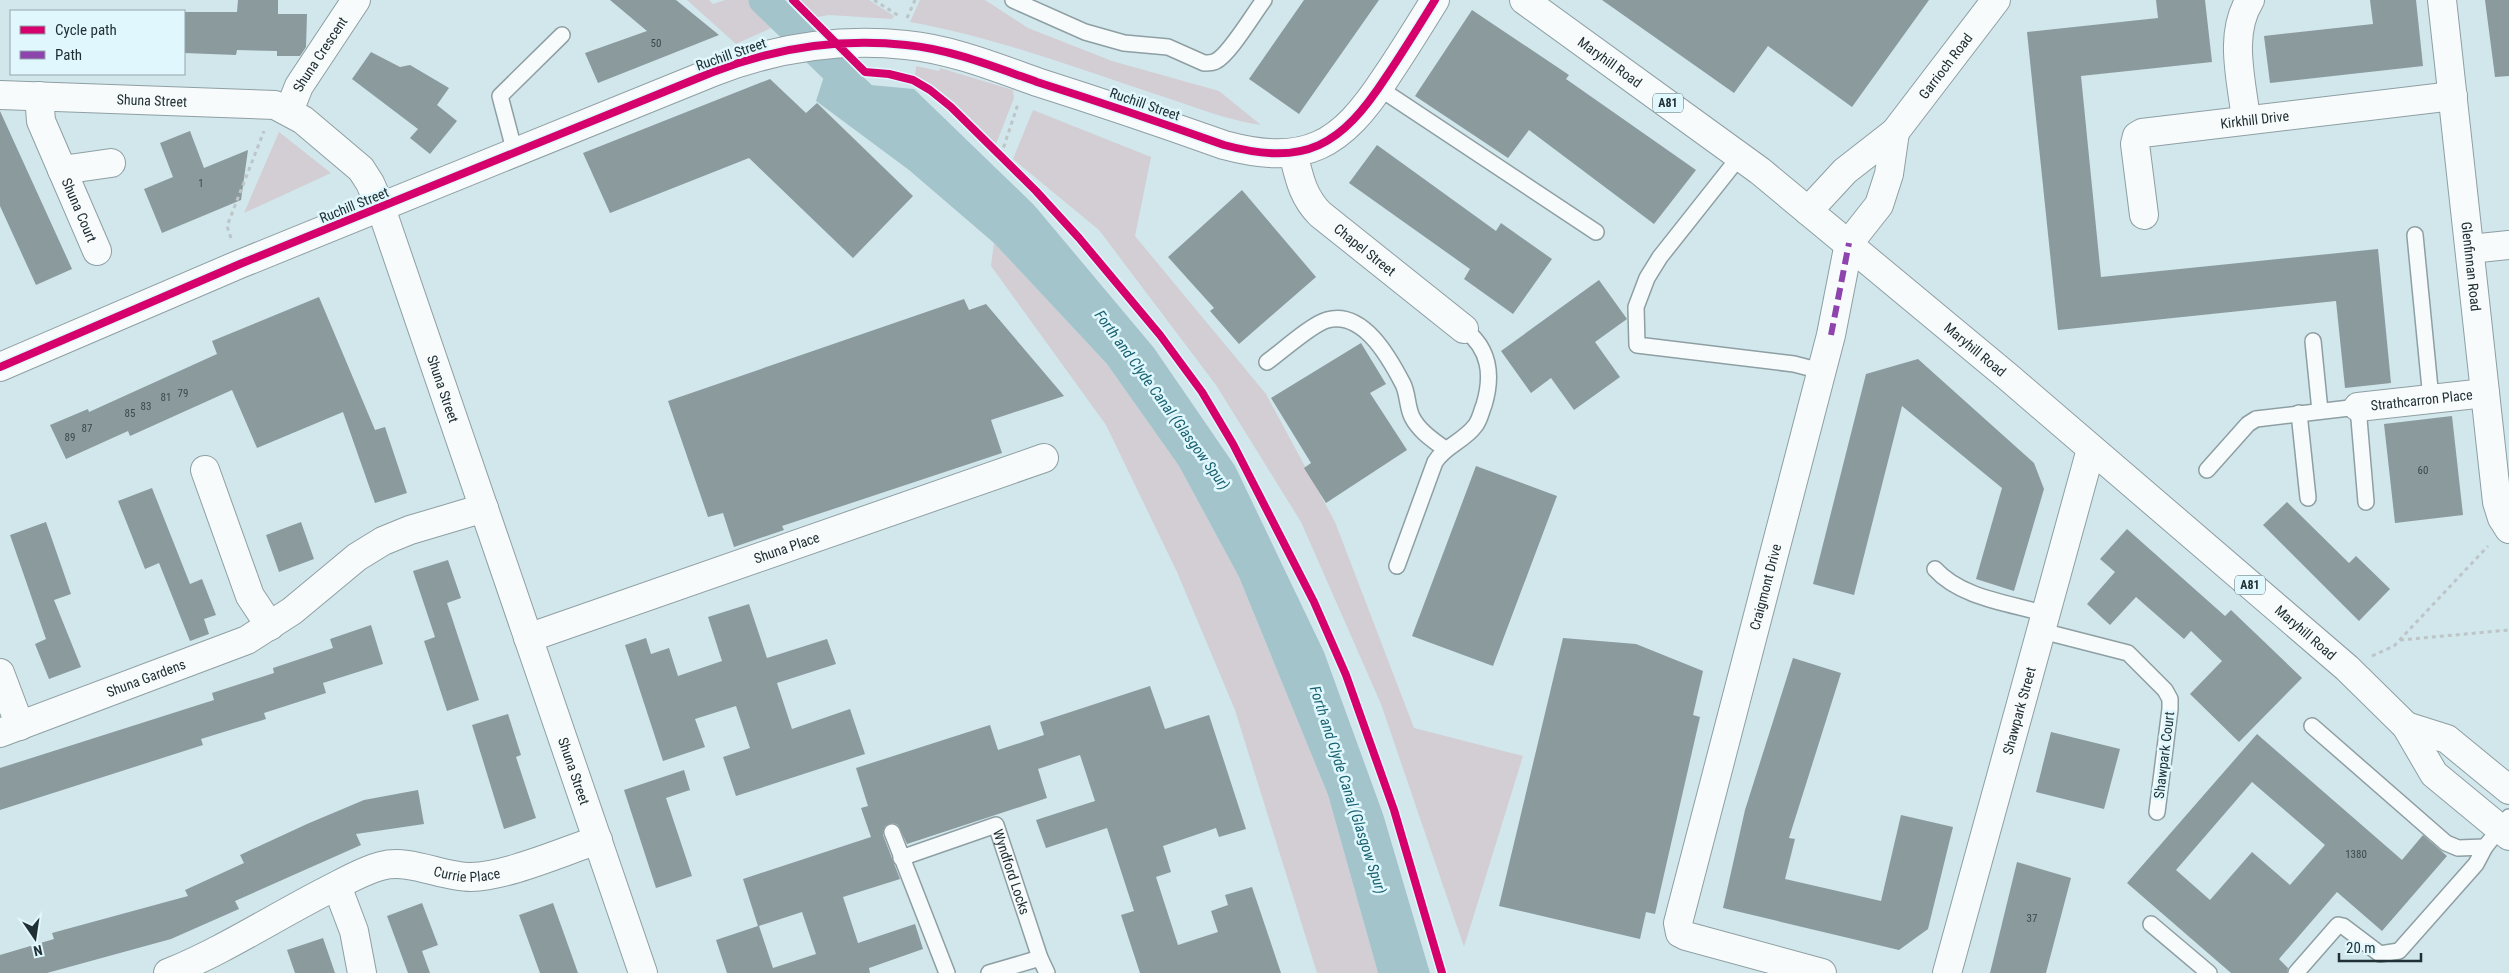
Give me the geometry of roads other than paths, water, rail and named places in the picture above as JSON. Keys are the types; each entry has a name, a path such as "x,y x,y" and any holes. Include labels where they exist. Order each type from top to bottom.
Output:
{"street":[{"name":"Shuna Crescent","path":"282,108 299,86 356,0"},
{"name":"Ruchill Street","path":"0,367 240,264 712,72 752,58 818,45 868,42 907,33 944,53 1027,78 1238,148 1272,154 1293,153 1316,146 1342,132 1364,110 1435,0"},
{"name":"Maryhill Road","path":"1524,0 1740,156 1849,243 2091,449 2347,668 2406,726 2434,774 2500,832"},
{"name":"Garrioch Road","path":"1808,211 1845,171 1895,132 1996,0"},
{"path":"2246,120 2238,35 2243,12 2250,0"},
{"name":"Glenfinnan Road","path":"2442,0 2497,502 2502,518 2501,535"},
{"name":"Shuna Street","path":"0,94 282,108 303,120 361,169 381,208 643,973"},
{"name":"Shuna Court","path":"40,96 41,121 97,251"},
{"name":"Kirkhill Drive","path":"2144,215 2135,144 2136,136 2147,131 2453,96"},
{"name":"Garrioch Road","path":"1849,243 1879,205 1889,174 1895,132"},
{"name":"Chapel Street","path":"1293,153 1302,189 1314,208 1464,329"},
{"name":"Shuna Court","path":"62,170 111,162"},
{"name":"Craigmont Drive","path":"1822,973 1686,936 1678,930 1678,919 1831,335 1849,243"},
{"path":"2470,249 2509,245"},
{"name":"Strathcarron Place","path":"2358,407 2485,393"},
{"name":"Shawpark Street","path":"1948,973 2091,449"},
{"name":"Shuna Place","path":"528,638 1044,458"},
{"path":"205,470 250,596 270,626"},
{"name":"Shuna Gardens","path":"0,673 10,730 247,640 304,603 357,557 383,541 397,534 484,508"},
{"name":"Maryhill Road","path":"2406,726 2447,739 2509,790"},
{"name":"Currie Place","path":"168,973 216,952 367,871 389,864 410,866 454,875 483,876 515,868 598,840"},
{"path":"337,886 354,931 362,973"}],"lane":[{"path":"1013,0 1085,32 1124,43 1168,47 1204,63 1216,62 1222,58 1264,0"},
{"path":"515,153 500,96 562,35"},
{"path":"1379,88 1596,232"},
{"path":"1740,156 1660,257 1647,278 1636,307 1636,345 1794,364 1821,371"},
{"path":"2414,235 2430,400"},
{"path":"1267,362 1321,322 1336,319 1361,326 1378,343 1403,384 1409,411 1418,426 1445,449"},
{"path":"1396,566 1435,462 1445,449 1474,427 1488,392 1487,357 1478,341 1464,329"},
{"path":"2313,341 2320,411"},
{"path":"2207,470 2254,420 2358,407 2366,502"},
{"path":"2299,413 2308,498"},
{"name":"Shawpark Court","path":"1935,569 1945,580 1967,591 2044,623 2124,651 2165,690 2170,699 2170,708 2157,812"},
{"path":"2312,726 2446,844 2458,848 2500,832"},
{"name":"Wyndford Locks","path":"901,858 996,825 1040,958 1047,973"},
{"path":"892,832 947,973"},
{"path":"2296,973 2338,925 2343,926 2380,954 2400,951 2476,864 2500,832"},
{"path":"2151,924 2209,973"},
{"path":"989,973 1040,958"}],"water":[{"path":"752,0 785,0 805,21 778,25"},
{"path":"847,61 871,85 914,89 1034,205 1154,348 1235,466 1324,652 1383,814 1430,973 1378,973 1328,795 1239,577 1179,466 1107,364 994,243 909,170 816,101 826,70"}],"waterway":[{"name":"Forth and Clyde Canal (Glasgow Spur)","path":"763,0 860,94"}]}
